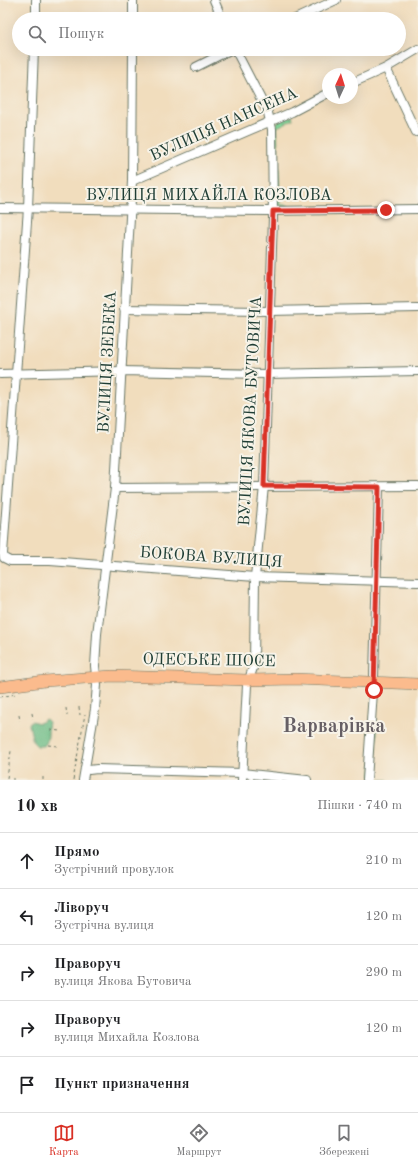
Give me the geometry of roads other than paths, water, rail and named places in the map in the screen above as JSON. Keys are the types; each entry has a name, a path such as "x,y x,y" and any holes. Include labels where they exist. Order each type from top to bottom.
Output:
{"highway":[{"name":"ОДЕСЬКЕ ШОСЕ","path":"0,687 96,676 164,676 248,680 295,679 418,684"}],"street":[{"path":"36,0 36,12"},
{"path":"133,0 133,12"},
{"path":"214,0 219,12"},
{"path":"311,12 336,0"},
{"path":"358,80 386,68 418,49"},
{"path":"17,374 28,208 34,56"},
{"name":"ВУЛИЦЯ ЗЕБЕКА","path":"83,780 95,709 96,676 94,666 96,634 115,488 132,181 133,56"},
{"path":"196,67 218,56"},
{"name":"ВУЛИЦЯ ЯКОВА БУТОВИЧА","path":"239,56 268,113 272,129 273,211 264,486 255,577 254,665 248,680 242,776"},
{"path":"386,68 416,132"},
{"name":"ВУЛИЦЯ НАНСЕНА","path":"132,181 292,112 322,96"},
{"name":"ВУЛИЦЯ МИХАЙЛА КОЗЛОВА","path":"0,208 273,211 418,209"},
{"path":"124,309 269,311 418,308"},
{"path":"0,374 122,371 268,374 418,371"},
{"name":"БОКОВА ВУЛИЦЯ","path":"17,374 3,554 4,558 10,561 50,560 255,577 418,582"},
{"path":"115,488 418,486"},
{"path":"367,780 374,682 379,487"},
{"path":"85,768 89,770 97,768 307,780"}],"district":[{"name":"Варварівка","path":"334,727"}]}
